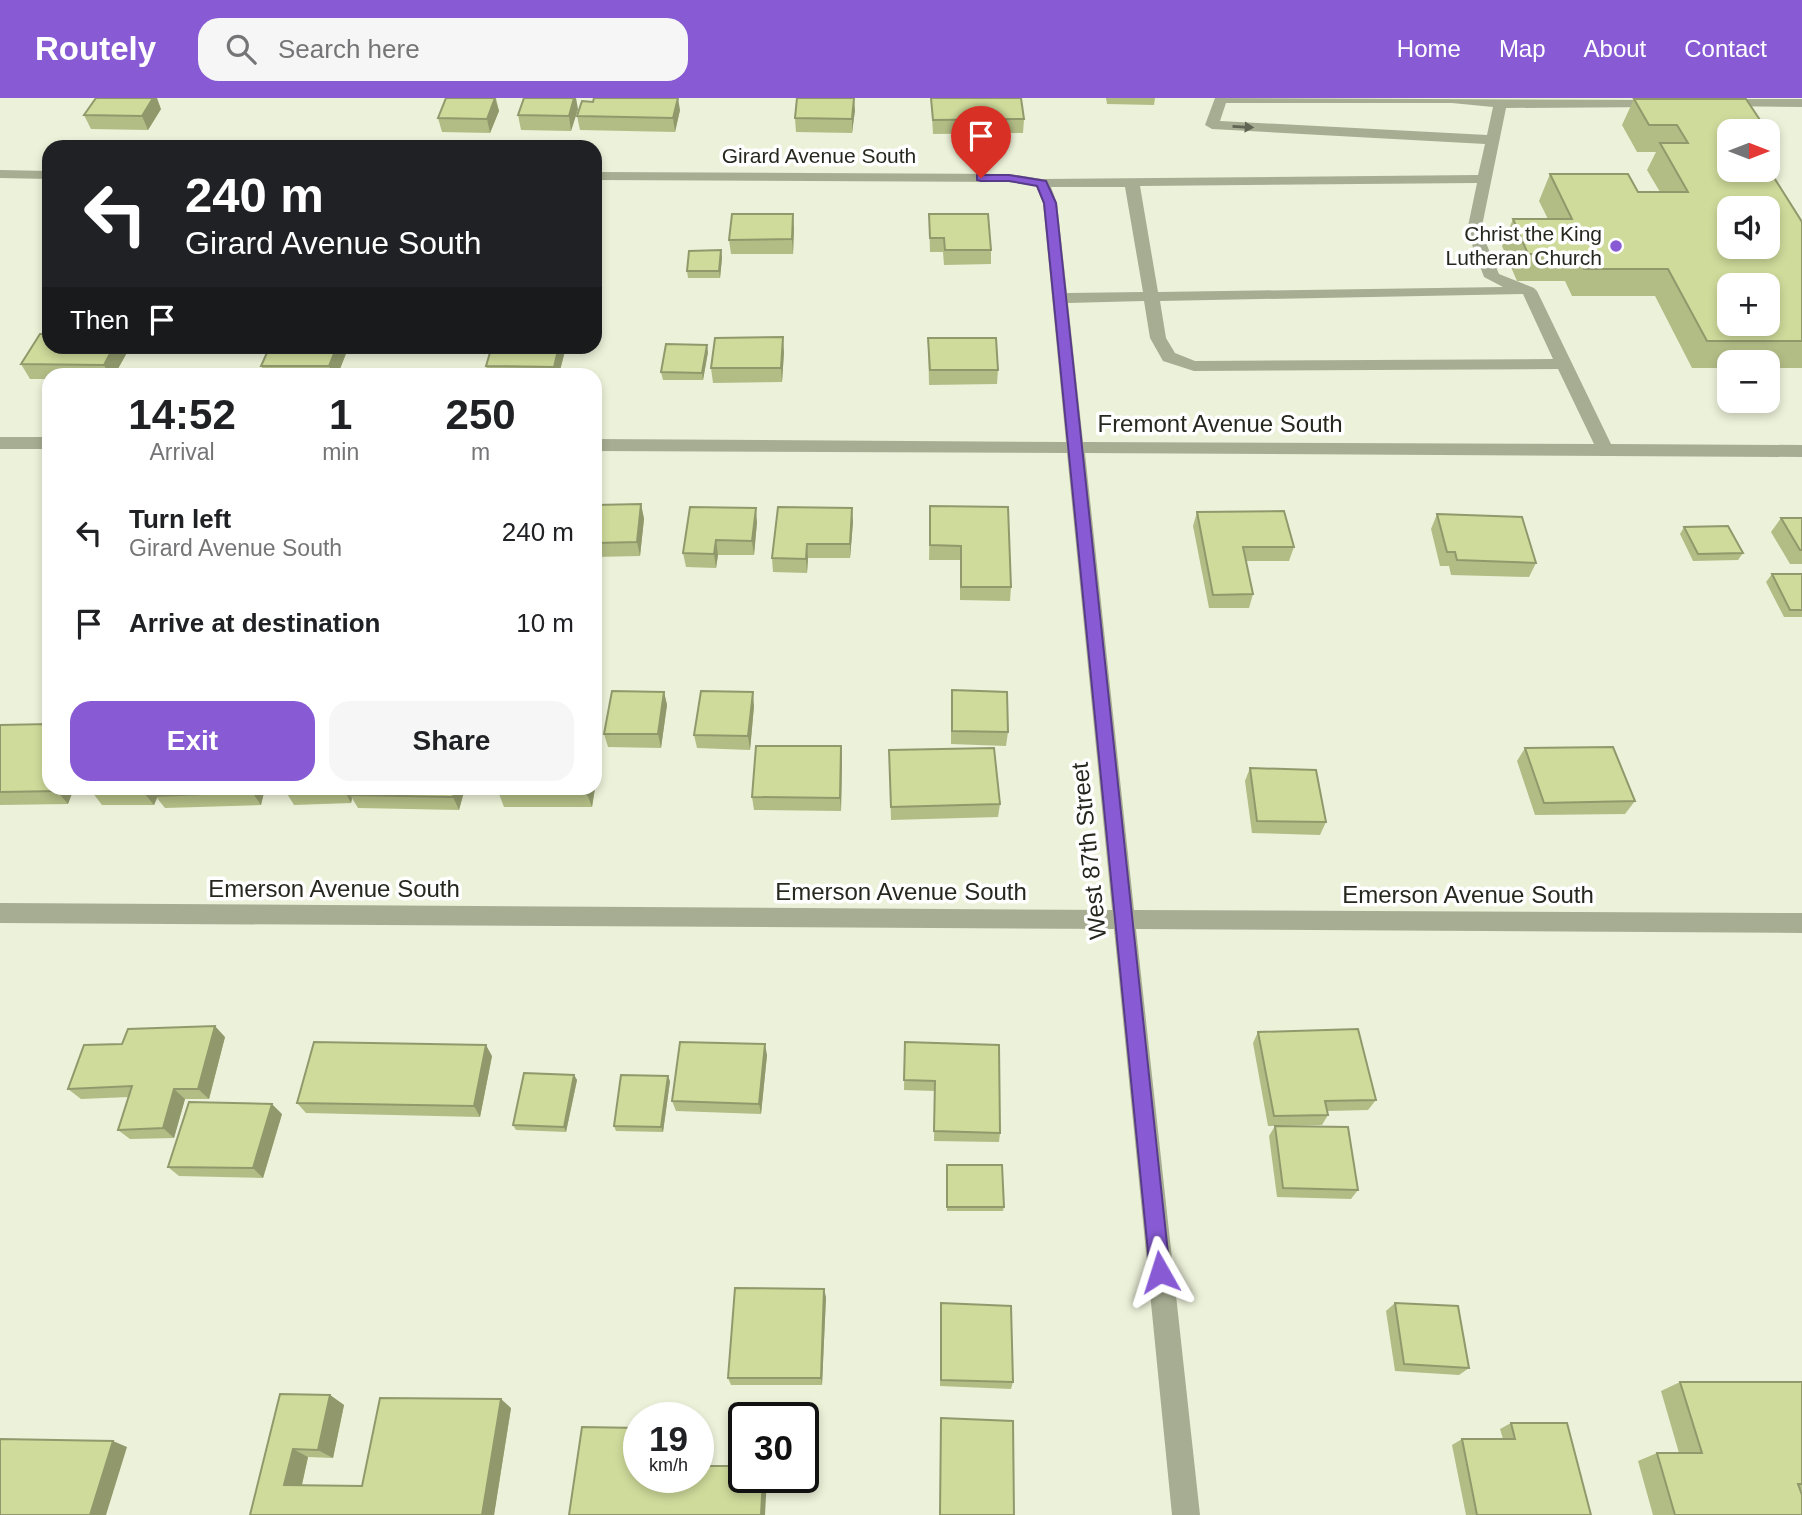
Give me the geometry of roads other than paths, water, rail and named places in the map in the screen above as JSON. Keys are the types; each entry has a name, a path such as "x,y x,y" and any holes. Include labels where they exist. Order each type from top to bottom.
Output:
{"street":[{"path":"1493,140 1212,125 1221,99 1452,99 1500,104 1678,103"},
{"path":"1706,103 1802,103"},
{"path":"1500,104 1474,231 1492,276 1529,291 1605,450"},
{"path":"0,174 42,175"},
{"name":"Girard Avenue South","path":"602,177 1009,178 1042,183 1485,179"},
{"name":"West 87th Street","path":"1042,183 1050,203 1122,920 1186,1515"},
{"path":"1132,183 1154,297 1158,338 1169,357 1194,366 1564,364"},
{"path":"1060,298 1529,291"},
{"path":"0,443 42,443"},
{"name":"Fremont Avenue South","path":"602,445 1802,451"},
{"name":"Emerson Avenue South","path":"0,913 1802,923"}],"place":[{"name":"Christ the King Lutheran Church","path":"1616,246"}]}
